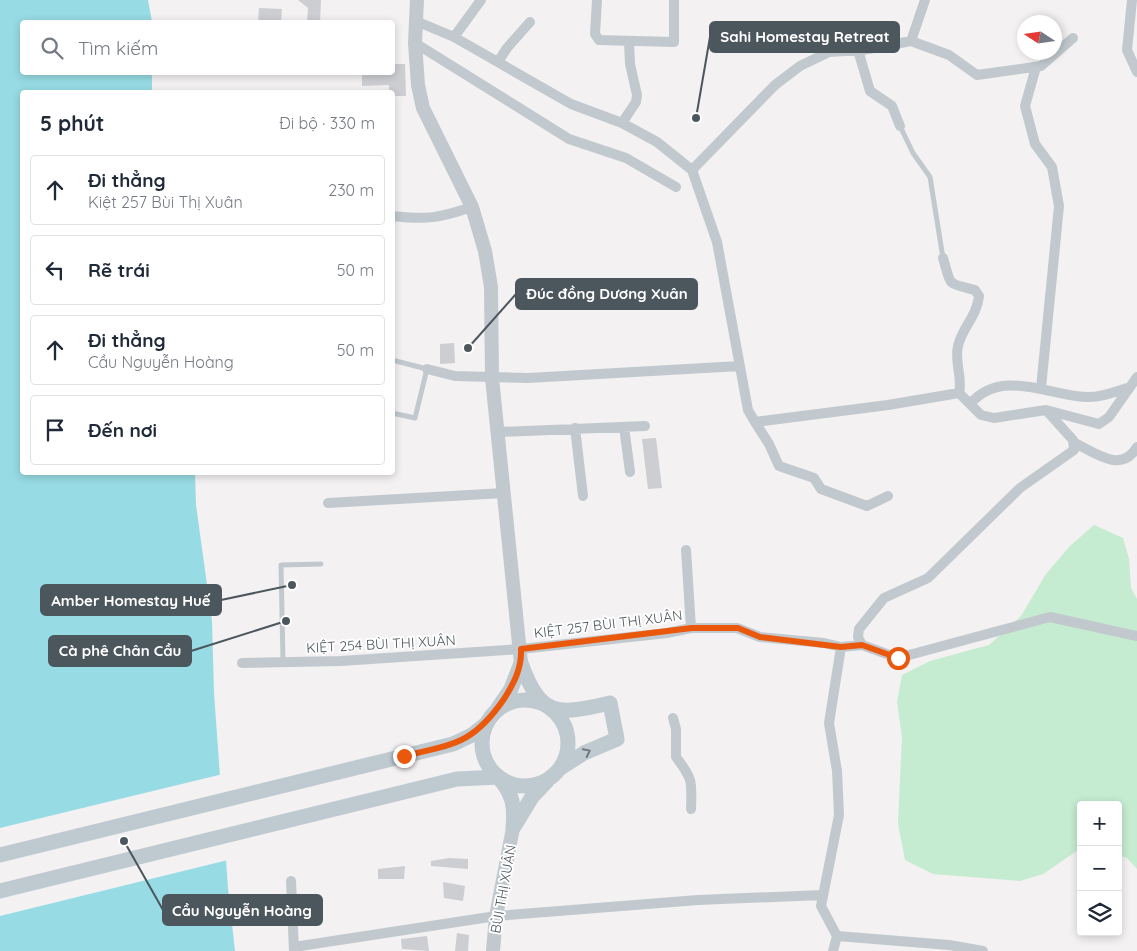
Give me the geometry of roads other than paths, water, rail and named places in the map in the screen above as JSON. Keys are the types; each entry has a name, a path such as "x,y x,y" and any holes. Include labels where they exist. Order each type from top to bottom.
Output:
{"main road":[{"path":"514,828 532,797 554,774 565,757 568,743 562,724 550,708 539,700 530,688 521,656"},
{"path":"514,828 515,805 508,787 488,766 483,752 482,738 491,718 511,689 521,656"},
{"path":"0,845 310,774 452,744 472,735 507,704 522,700 536,702 550,708 584,709 610,703 617,739 584,753 537,784 524,786 510,784 498,777 457,779 0,901"},
{"path":"0,855 310,774"},
{"path":"0,891 316,818"}],"street":[{"path":"417,0 415,43 418,85 424,108 472,207 485,250 491,287 492,378 521,656"},
{"path":"454,37 481,0"},
{"path":"597,0 597,38 629,42 674,42 674,0"},
{"path":"912,41 925,0"},
{"path":"1132,0 1127,50 1137,72"},
{"path":"416,21 454,37 571,104 622,123 658,142 692,170 717,242 748,410 779,466 814,478 821,489 866,506 888,496"},
{"path":"498,62 507,48 530,22"},
{"path":"692,170 775,85 800,66 829,52 858,50 912,41 949,55 977,75 1041,66 1073,38"},
{"path":"622,123 636,102 637,96 630,64 629,42"},
{"path":"415,43 570,139 626,158 676,187"},
{"path":"858,50 870,92 892,106 900,126"},
{"path":"1036,67 1026,106 1035,144 1052,167 1058,206 1041,388"},
{"path":"395,216 421,220 447,216 472,207"},
{"path":"943,258 952,283 958,287 975,290 979,296 974,316 958,347 961,385 959,393"},
{"path":"427,369 454,376 492,378 580,376 740,366"},
{"path":"959,393 981,415 994,418 1046,410 1099,424 1109,417 1127,388 1137,377"},
{"path":"970,404 977,396 990,389 1007,384 1092,397 1127,388"},
{"path":"755,422 888,405 959,393"},
{"path":"1046,410 1075,443 1112,461 1121,462 1127,460 1137,448"},
{"path":"499,432 645,426"},
{"path":"624,427 630,472"},
{"path":"575,428 582,496"},
{"path":"862,645 858,637 859,629 884,598 928,578 1020,488 1072,451 1075,443"},
{"path":"328,502 504,493"},
{"path":"686,550 692,628"},
{"name":"KIỆT 257 BÙI THỊ XUÂN","path":"521,656 692,628 738,628 760,637 841,647 862,645 898,658 1050,617 1137,636"},
{"path":"833,951 837,936 820,906 839,815 837,770 829,723 841,647"},
{"name":"KIỆT 254 BÙI THỊ XUÂN","path":"242,664 521,656"},
{"path":"673,718 676,729 676,758 686,770 692,784 691,809"},
{"name":"BÙI THỊ XUÂN","path":"494,951 496,916 514,828"},
{"path":"291,880 294,949 496,916 698,900 823,895"},
{"path":"837,936 949,945 983,951"}],"lane":[{"path":"900,126 913,153 930,177 943,258"},
{"path":"395,361 427,369 415,418 395,414"},
{"path":"282,663 281,565 321,564"}],"water":[{"path":"0,0 148,0 152,20 20,20 20,75 152,75 152,90 20,90 20,475 195,475 196,505 212,621 214,693 228,888 235,951 0,951"}],"place":[{"name":"Sahi Homestay Retreat","path":"696,118"},
{"name":"Đúc đồng Dương Xuân","path":"468,348"},
{"name":"Amber Homestay Huế","path":"292,585"},
{"name":"Cà phê Chân Cầu","path":"286,621"},
{"name":"Cầu Nguyễn Hoàng","path":"124,841"}]}
